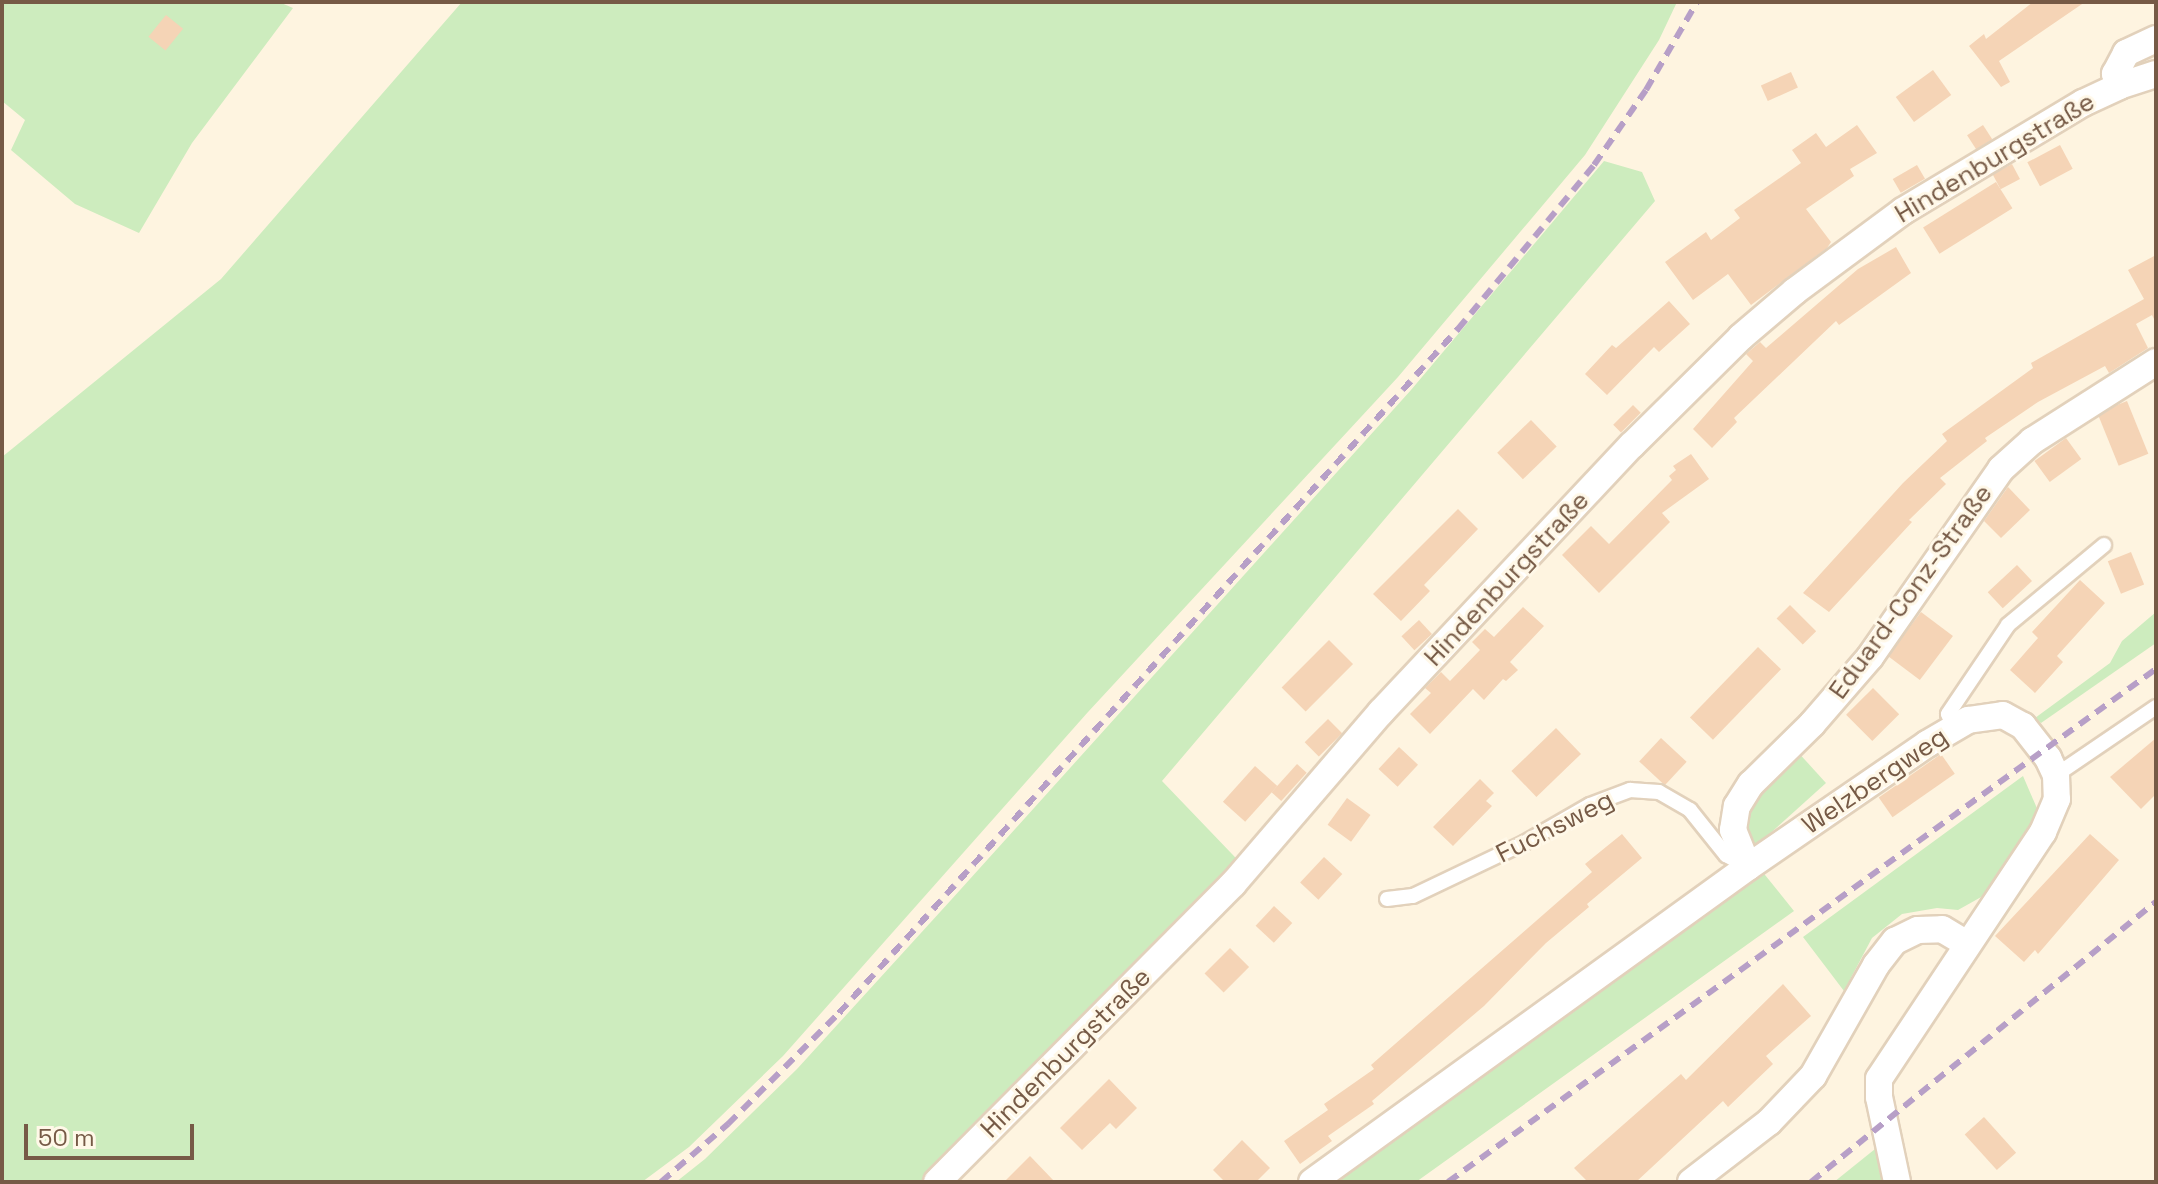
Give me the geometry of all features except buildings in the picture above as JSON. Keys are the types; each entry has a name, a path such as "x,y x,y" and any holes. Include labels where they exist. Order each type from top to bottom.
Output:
{"street":[{"path":"2119,86 2115,74 2126,53 2156,39"},
{"name":"Hindenburgstraße","path":"937,1182 1222,895 1381,712 1632,445 1741,337 1795,291 1903,211 2083,103 2119,86 2156,74"},
{"name":"Eduard-Conz-Straße","path":"1748,867 1733,830 1737,806 1751,784 1812,724 1870,657 2001,469 2051,427 2156,362"},
{"name":"Welzbergweg","path":"1312,1182 1748,867 1954,727 1992,715 2013,719 2033,736 2056,775"},
{"path":"1897,1182 1879,1097 1879,1079 2043,832 2057,799 2056,775"},
{"path":"1691,1182 1769,1122 1813,1076 1876,965 1895,941 1918,930 1942,929 1967,944"}],"lane":[{"path":"1954,727 1948,714 2008,625 2104,545"},
{"path":"2056,775 2156,707"},
{"name":"Fuchsweg","path":"1387,899 1413,896 1524,843 1590,805 1630,790 1659,792 1690,810 1726,855 1748,867"}],"green space":[{"path":"2,2 279,2 293,8 192,143 139,233 75,204 11,150 25,120 2,101"},
{"path":"462,2 1677,2 1659,40 1585,155 1398,377 1088,712 783,1056 689,1147 642,1182 2,1182 2,457 221,279"},
{"path":"1604,161 1642,172 1655,201 1162,781 1255,878 952,1182 676,1182 705,1159 797,1069 951,900 1411,390"},
{"path":"2156,612 2156,643 2041,723 2035,718 2110,663 2122,641"},
{"path":"1796,750 1826,783 1756,846 1745,833 1747,808"},
{"path":"2023,776 2039,813 1983,896 1958,910 1937,908 1902,914 1872,938 1844,991 1803,937"},
{"path":"1761,870 1794,911 1416,1182 1334,1182 1555,1024"},
{"path":"1880,1145 1887,1182 1834,1182"}],"railway":[{"path":"661,1182 728,1124 839,1013 1458,329 1594,165 1646,90 1697,2"},
{"path":"1448,1182 2156,669"},
{"path":"1811,1182 2156,902"}]}
